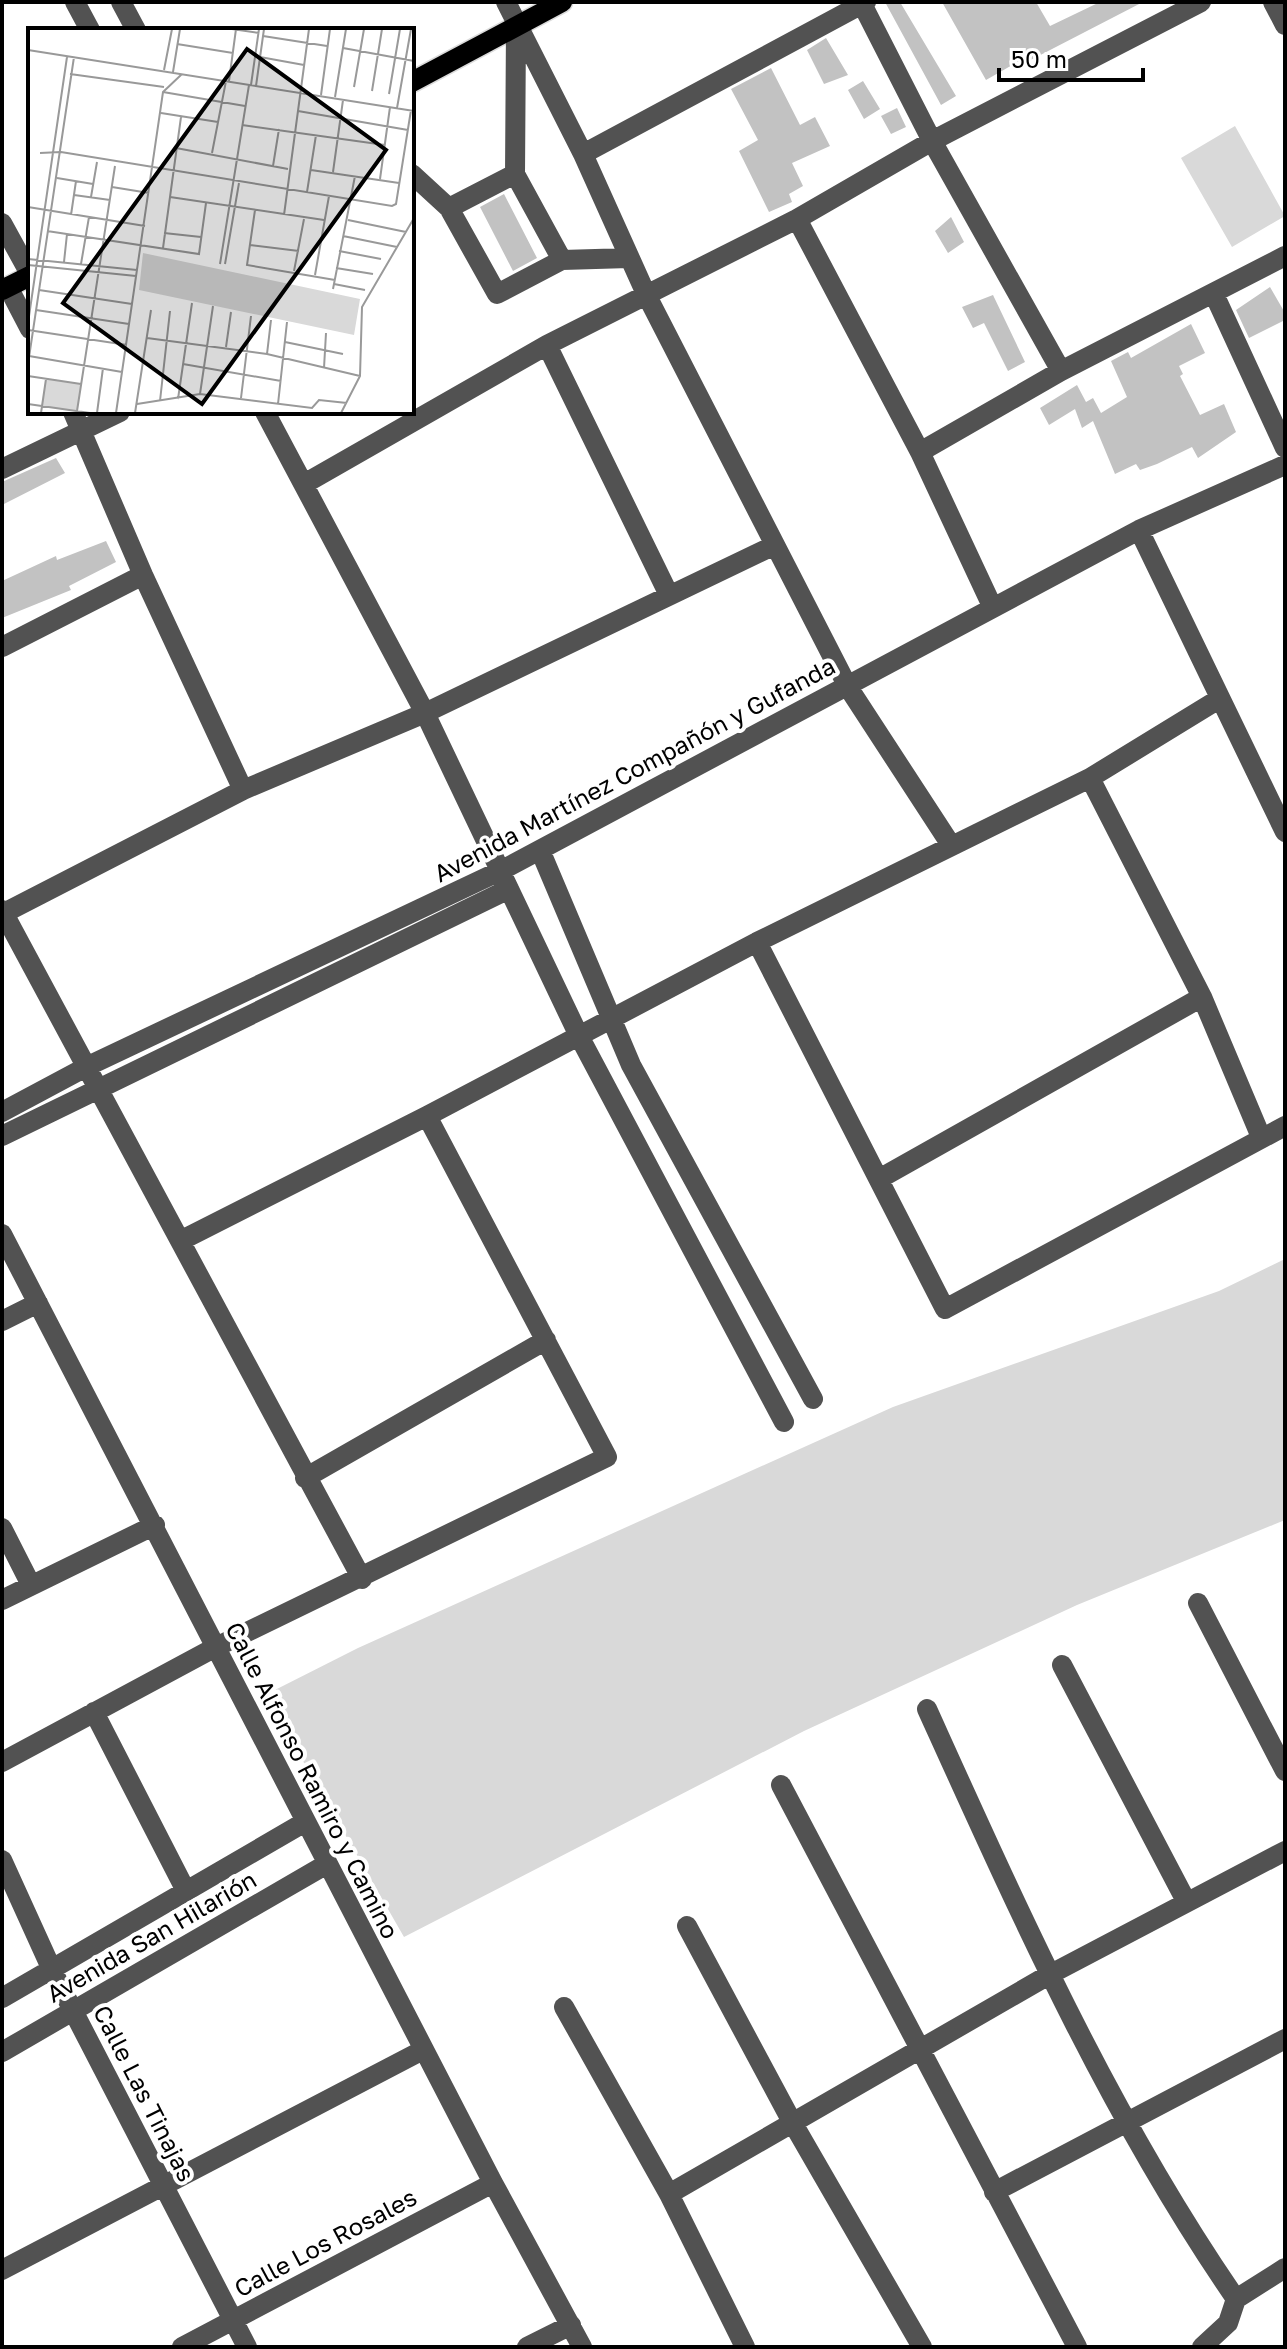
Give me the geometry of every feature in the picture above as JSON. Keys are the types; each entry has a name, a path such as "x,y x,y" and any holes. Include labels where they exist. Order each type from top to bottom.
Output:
{"main road":[{"path":"414,81 562,2"},
{"path":"5,289 28,276"}],"street":[{"path":"75,2 89,28"},
{"path":"121,2 135,28"},
{"path":"506,2 583,154 646,294 848,687 951,845"},
{"path":"304,484 547,345 797,219 932,141 1201,2"},
{"path":"1273,2 1285,25"},
{"path":"583,154 863,3 932,141 1061,371"},
{"path":"518,26 515,174 562,260"},
{"path":"449,208 515,174"},
{"path":"414,176 449,208 497,294 562,260 629,258"},
{"path":"797,219 920,452 992,606"},
{"path":"2,223 28,271"},
{"path":"920,452 1061,371 1285,256"},
{"path":"5,289 28,326"},
{"path":"1214,294 1285,448"},
{"path":"547,345 669,595"},
{"path":"2,469 78,421 111,414"},
{"path":"266,414 425,713 579,1036 784,1422"},
{"path":"78,421 143,575 243,790"},
{"name":"Avenida Martínez Compañón y Gufanda","path":"2,1136 505,880 540,850 848,687 992,606 1139,530 1285,465"},
{"path":"1139,530 1285,832"},
{"path":"362,1579 3,912 243,790 425,713 775,545"},
{"path":"2,647 143,575"},
{"path":"182,1240 427,1116 757,942 1090,778 1219,699"},
{"path":"1090,778 1202,997 1261,1137"},
{"path":"540,850 631,1065 813,1399"},
{"name":"Avenida Martínez Compañón y Gufanda","path":"2,1112 88,1066 505,880"},
{"path":"757,942 945,1309 1285,1126"},
{"path":"879,1179 1202,997"},
{"path":"2,1762 214,1648 362,1579 607,1457 427,1116"},
{"name":"Calle Alfonso Ramiro y Camino","path":"2,1234 155,1525 214,1648 423,2050 582,2347"},
{"path":"2,1321 38,1303"},
{"path":"305,1478 546,1340"},
{"path":"2,1600 155,1525"},
{"path":"2,1528 31,1585"},
{"path":"1198,1603 1285,1771"},
{"path":"1062,1665 1186,1901"},
{"path":"927,1709 1047,1976 1190,2232 1236,2299"},
{"path":"94,1712 186,1891"},
{"path":"781,1785 1077,2347"},
{"name":"Avenida San Hilarión","path":"2,1998 305,1822"},
{"path":"669,2194 791,2120 1047,1976 1285,1851"},
{"name":"Calle Las Tinajas","path":"2,1860 52,1970 247,2347"},
{"name":"Avenida San Hilarión","path":"2,2052 327,1864"},
{"path":"687,1926 791,2120 922,2347"},
{"path":"564,2007 669,2194 745,2347"},
{"path":"994,2192 1285,2039"},
{"path":"2,2270 423,2050"},
{"name":"Calle Los Rosales","path":"182,2347 493,2183"},
{"path":"1202,2347 1228,2323 1236,2299 1285,2268"},
{"path":"527,2347 571,2325"}],"shaded area":[{"path":"1235,126 1285,216 1232,247 1181,158"},
{"path":"1285,1259 1285,1520 1077,1605 804,1731 404,1937 265,1695 358,1648 893,1407 1219,1291"}],"building":[{"path":"885,2 900,2 956,96 941,105"},
{"path":"942,2 1036,2 1050,26 1100,2 1143,2 986,80"},
{"path":"826,38 848,75 824,84 807,50"},
{"path":"771,68 800,125 815,117 830,146 792,163 803,186 789,194 792,202 769,212 739,151 758,140 731,89"},
{"path":"863,81 880,109 864,119 848,90"},
{"path":"897,108 906,127 891,134 881,116"},
{"path":"504,194 537,258 513,271 480,207"},
{"path":"951,217 964,242 948,253 935,231"},
{"path":"1270,287 1285,313 1285,320 1249,338 1236,310"},
{"path":"993,295 1025,362 1008,371 984,323 973,328 962,307"},
{"path":"1191,324 1205,353 1179,366 1183,374 1180,376 1200,415 1224,404 1236,432 1198,458 1192,447 1140,470 1136,464 1115,474 1093,421 1082,428 1075,409 1049,425 1040,408 1077,385 1086,402 1093,398 1101,413 1127,397 1111,361 1128,352 1131,358"},
{"path":"56,458 65,473 2,505 2,482"},
{"path":"106,541 116,562 69,586 71,590 2,618 2,581 56,556 57,560"}]}
